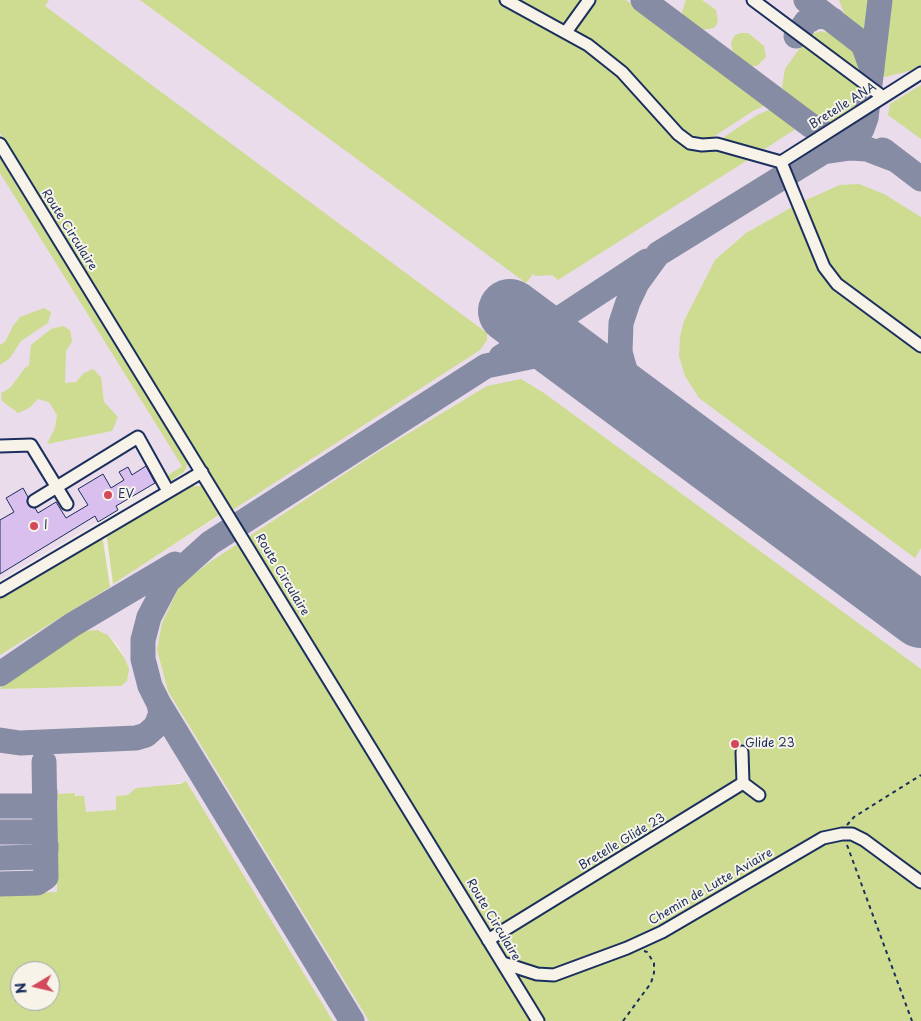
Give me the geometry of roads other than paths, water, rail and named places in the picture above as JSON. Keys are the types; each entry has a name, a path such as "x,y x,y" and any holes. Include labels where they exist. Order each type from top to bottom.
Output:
{"lane":[{"path":"506,0 588,45 622,72 678,134 690,143 702,145 717,144 780,162 824,267 837,284 921,346"},
{"path":"566,32 589,0"},
{"path":"753,0 883,97"},
{"name":"Bretelle ANA","path":"780,162 921,73"},
{"name":"Route Circulaire","path":"0,144 538,1021"},
{"path":"34,501 138,437 168,491"},
{"path":"0,446 31,444 67,504"},
{"path":"0,591 202,472"},
{"path":"742,752 743,784 759,795"},
{"name":"Bretelle Glide 23","path":"488,940 743,784"},
{"name":"Chemin de Lutte Aviaire","path":"503,963 520,970 554,975 627,948 662,932 823,838 842,834 852,834 864,840 921,882"}],"place":[{"name":"EV","path":"108,495"},
{"name":"I","path":"34,526"},
{"name":"Glide 23","path":"735,744"}]}
